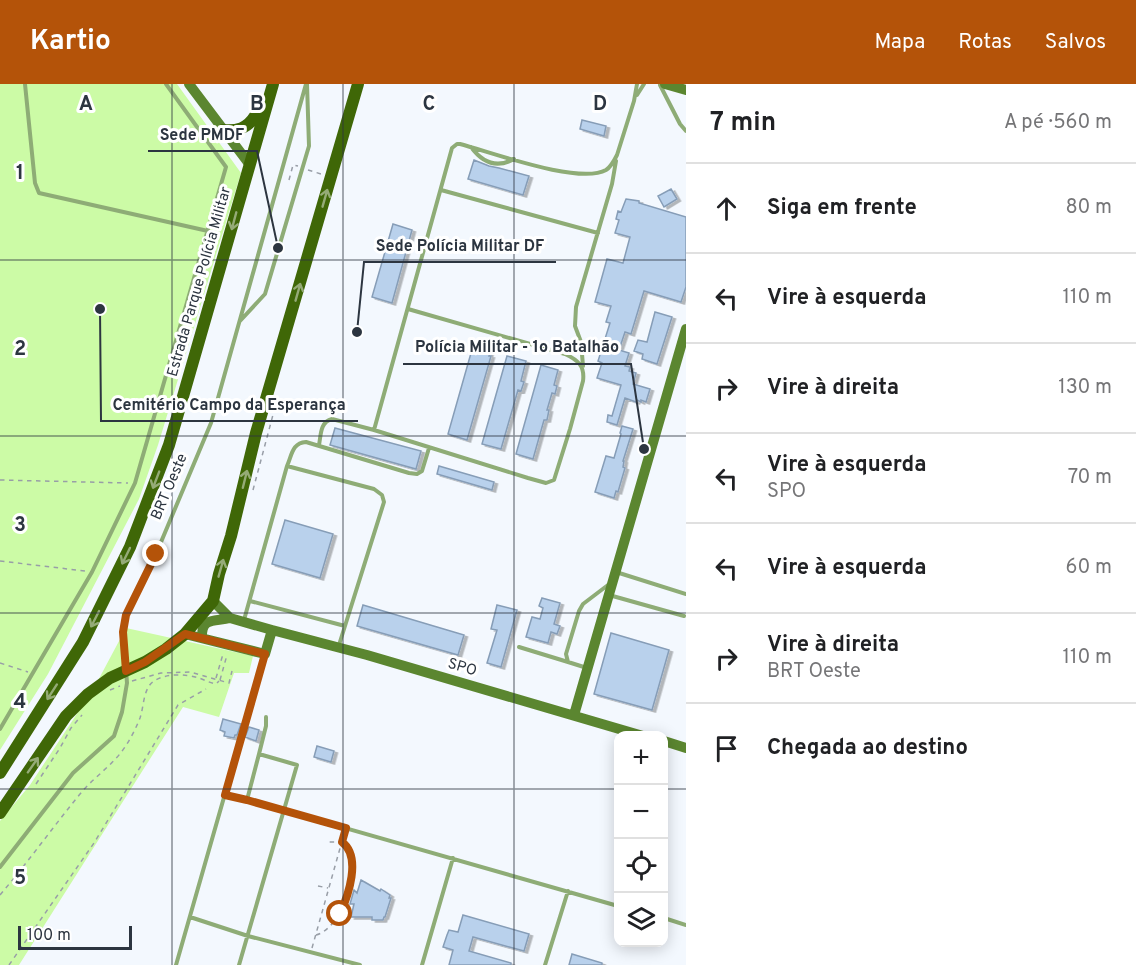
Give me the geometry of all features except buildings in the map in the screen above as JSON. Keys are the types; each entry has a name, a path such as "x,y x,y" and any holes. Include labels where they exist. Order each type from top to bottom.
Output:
{"main road":[{"name":"Estrada Parque Polícia Militar","path":"0,772 83,642 130,547 169,445 273,84"},
{"path":"339,148 338,134 351,84"},
{"path":"0,813 66,716 88,694 110,678 126,677 185,634 213,601 256,433 358,84"},
{"path":"223,130 246,127 260,106 269,98"}],"street":[{"path":"189,84 250,165"},
{"path":"665,84 686,90"},
{"path":"574,715 614,576 682,357 685,334"},
{"path":"213,601 230,618"},
{"path":"202,638 203,627 207,622 230,618"},
{"name":"SPO","path":"230,618 629,731"},
{"path":"185,634 265,654 272,630"},
{"path":"668,743 686,748"}],"lane":[{"path":"25,84 35,183 39,193 208,231"},
{"path":"0,729 92,572 135,483 226,167 166,84"},
{"name":"BRT Oeste","path":"239,321 265,294 309,146 306,84"},
{"name":"BRT Oeste","path":"0,867 72,773 114,736 122,712 126,677 123,632 126,615 156,554 211,423 306,84"},
{"path":"319,445 323,424 327,420 335,420 546,483 554,480 583,381 581,342 575,326 576,307 612,184 617,155 637,84"},
{"path":"634,101 644,84"},
{"path":"660,84 680,124 686,131"},
{"path":"374,430 452,148 459,144 471,146 513,159 580,174 606,170 617,155"},
{"path":"471,146 478,156 489,162 504,163 513,159"},
{"path":"441,190 598,233"},
{"path":"408,309 565,354 577,360 583,370"},
{"path":"243,621 287,466 298,444 306,442 319,445 417,474 422,471 429,448"},
{"path":"287,466 374,489 383,497 384,502 338,648"},
{"path":"568,662 566,654 579,611 614,576 686,594"},
{"path":"609,594 684,616"},
{"path":"250,601 345,626"},
{"path":"519,647 587,669"},
{"path":"176,965 265,654"},
{"path":"247,800 266,726 266,717"},
{"path":"240,965 297,765 259,754"},
{"path":"225,795 614,905"},
{"path":"422,965 453,858"},
{"path":"545,965 568,891"},
{"path":"190,916 248,936 360,965"},
{"path":"668,920 686,925"}],"path":[{"path":"289,180 293,165 331,177"},
{"path":"283,178 296,182"},
{"path":"0,480 135,483"},
{"path":"0,561 92,572"},
{"path":"0,663 33,673"},
{"path":"108,691 126,677 136,679 175,671 189,672 229,683 232,671"},
{"path":"0,895 80,794 124,750 140,719 150,684 165,676 184,675 216,684 220,680"},
{"path":"9,965 94,843 178,705 206,688"},
{"path":"36,784 71,728 86,709"},
{"path":"310,952 346,828"},
{"path":"315,935 327,930 340,914 348,894 352,874 346,846 342,842 329,842"},
{"path":"318,886 328,889"}],"green space":[{"path":"0,84 177,84 241,173 158,445 139,499 48,674 0,750"},
{"path":"126,628 253,656 249,673 234,673 219,717 183,707 19,965 0,965 0,821 30,785 94,688"}],"place":[{"name":"Sede PMDF","path":"278,248"},
{"name":"Cemitério Campo da Esperança","path":"100,309"},
{"name":"Sede Polícia Militar DF","path":"357,332"},
{"name":"Polícia Militar - 1o Batalhão","path":"644,449"}],"route":[{"path":"156,554 126,615 123,632 126,671 166,649 185,634 265,654 225,795 346,828 342,842 349,853 352,874 340,914"}]}
